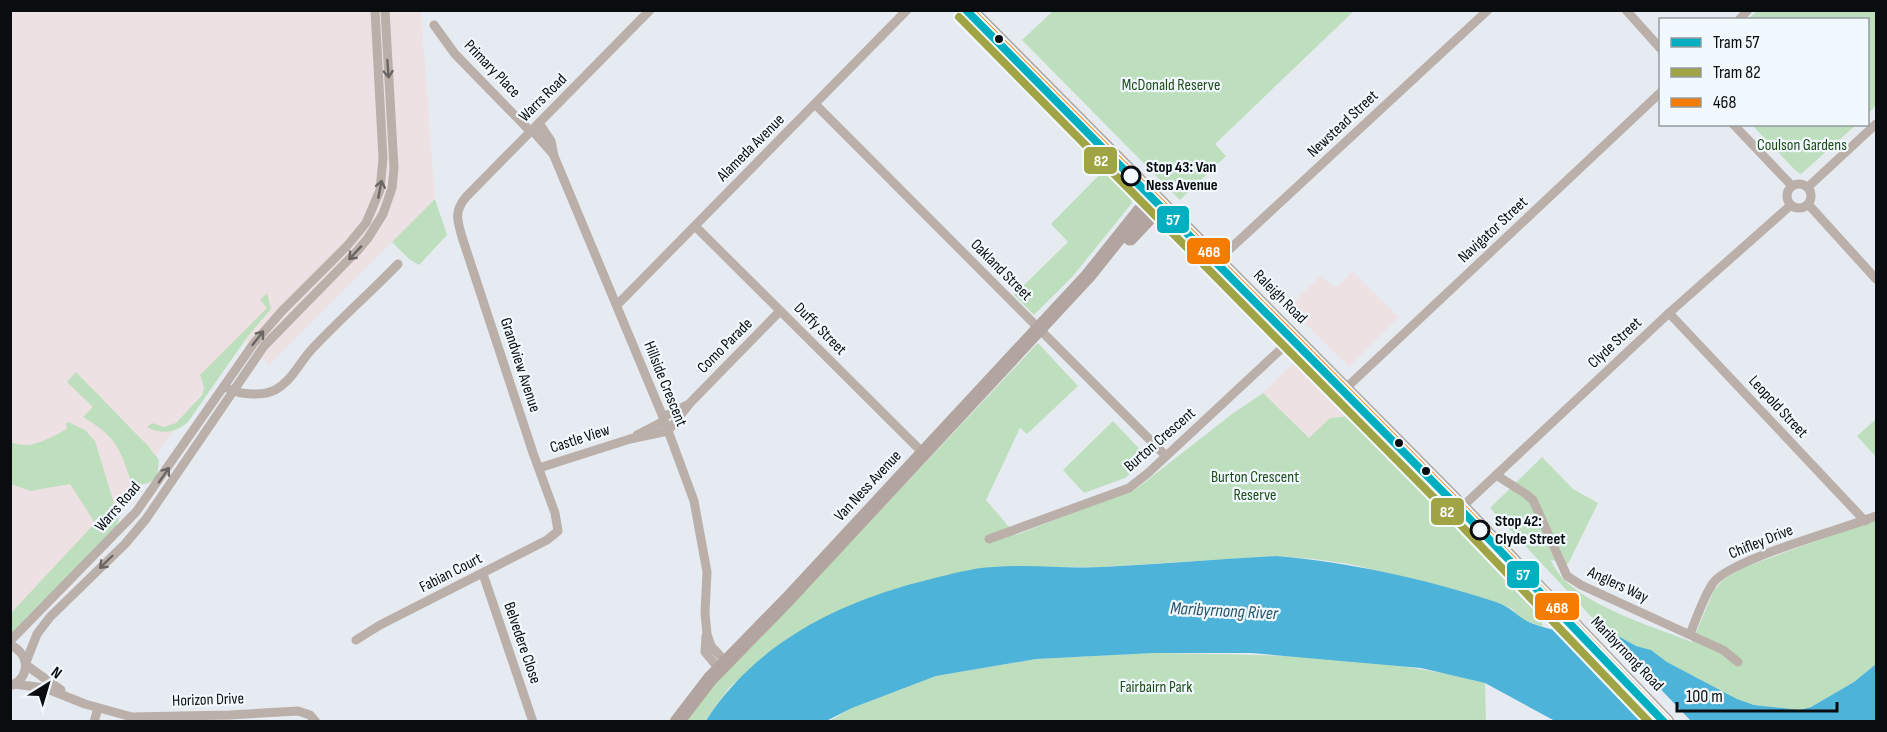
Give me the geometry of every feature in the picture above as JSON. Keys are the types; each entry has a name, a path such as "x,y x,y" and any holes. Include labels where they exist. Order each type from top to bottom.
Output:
{"main road":[{"name":"Raleigh Road","path":"975,12 1462,507"},
{"name":"Van Ness Avenue","path":"677,722 691,701 723,665 1088,276 1140,211 1158,200"},
{"name":"Maribyrnong Road","path":"1462,507 1667,722"}],"street":[{"path":"229,389 265,329 356,236 366,223 378,199 383,158 375,10"},
{"path":"229,389 274,334 368,238 388,201 394,168 385,10"},
{"name":"Alameda Avenue","path":"617,305 907,10"},
{"name":"Newstead Street","path":"1218,260 1488,10"},
{"path":"1626,10 1659,47"},
{"name":"Warrs Road","path":"458,207 648,11"},
{"name":"Primary Place","path":"434,26 455,54 534,128"},
{"name":"Navigator Street","path":"1345,389 1659,94"},
{"name":"Oakland Street","path":"815,104 1166,456"},
{"path":"1808,187 1876,124"},
{"path":"1735,126 1792,186"},
{"name":"Hillside Crescent","path":"534,128 548,134 554,156 664,419 697,512 707,572 706,634 723,665"},
{"path":"1800,184 1808,187 1811,195 1808,204 1800,208 1788,202 1787,194 1792,186 1800,184"},
{"path":"1808,204 1876,279"},
{"name":"Clyde Street","path":"1462,507 1669,314 1791,205"},
{"name":"Grandview Avenue","path":"458,207 457,220 462,237 558,522 558,531"},
{"name":"Duffy Street","path":"695,226 923,453"},
{"path":"229,389 262,393 280,387 296,371 312,349 398,264"},
{"name":"Como Parade","path":"668,431 691,402 780,311"},
{"name":"Leopold Street","path":"1669,314 1865,521"},
{"name":"Burton Crescent","path":"989,539 1129,488 1294,337"},
{"name":"Warrs Road","path":"10,643 136,512 229,389"},
{"name":"Warrs Road","path":"12,685 23,676 37,634 44,624 146,519 229,389"},
{"name":"Como Parade","path":"664,419 691,402"},
{"name":"Castle View","path":"630,439 664,419"},
{"name":"Castle View","path":"539,468 630,439 668,431"},
{"name":"Anglers Way","path":"1496,475 1533,500 1567,576 1581,585 1724,650 1738,662"},
{"name":"Chifley Drive","path":"1690,634 1705,598 1721,575 1755,558 1876,516"},
{"name":"Fabian Court","path":"356,640 380,625 483,574 553,536 558,531"},
{"name":"Belvedere Close","path":"483,574 533,722"},
{"name":"Horizon Drive","path":"10,643 19,649 26,663 64,692 98,708"},
{"name":"Horizon Drive","path":"12,685 45,688 98,708 132,717 230,718 298,711 305,712 316,722"},
{"path":"94,722 98,708"}],"shaded area":[{"path":"11,11 421,11 435,199 269,365 242,338 110,518 11,619"},
{"path":"1353,272 1399,317 1349,367 1288,307 1321,276 1336,288"},
{"path":"1296,361 1351,416 1330,418 1309,439 1263,393"}],"green space":[{"name":"McDonald Reserve","path":"1053,11 1354,11 1215,144 1226,156 1180,200 1022,40"},
{"name":"Coulson Gardens","path":"1757,11 1876,11 1876,105 1869,113 1869,18 1749,18"},
{"name":"Coulson Gardens","path":"1753,126 1855,126 1801,174"},
{"path":"1104,170 1130,192 1132,203 1073,276 1034,315 1014,295 1068,242 1051,224"},
{"path":"435,199 447,235 419,265 409,259 392,242"},
{"path":"267,293 271,309 248,336 188,422 168,432 147,427 152,423 164,427 176,423 202,395 204,387 200,375 267,308 260,300"},
{"name":"Burton Crescent Reserve","path":"1038,343 1078,386 1027,434 1020,428 986,500 1016,535 1136,489 1232,414 1263,393 1309,438 1330,418 1351,416 1538,610 1543,627 1521,619 1512,609 1499,603 1435,584 1349,564 1314,559 1276,556 1102,567 992,567 964,571 777,646 729,688 705,721 684,722 713,684 765,633"},
{"path":"76,372 159,460 157,478 144,484 131,481 119,450 109,436 83,417 93,407 67,382"},
{"path":"1876,419 1876,457 1857,436"},
{"path":"1113,421 1147,457 1125,478 1084,493 1063,470"},
{"path":"68,422 85,430 95,441 119,520 115,529 11,636 11,613 95,523 70,484 30,491 11,484 11,442 26,445 40,442 67,429"},
{"path":"1542,457 1573,489 1598,503 1568,564 1551,560 1560,575 1592,600 1634,620 1692,642 1714,590 1723,580 1740,569 1876,519 1876,664 1854,682 1811,707 1800,710 1754,705 1737,699 1667,662 1651,650 1636,646 1620,637 1612,639 1490,508"},
{"name":"Fairbairn Park","path":"1154,653 1321,658 1363,661 1445,673 1485,683 1486,721 827,722 852,708 936,676 1036,659"}],"water":[{"name":"Maribyrnong River","path":"1276,556 1331,562 1415,579 1496,602 1526,621 1540,626 1612,639 1620,637 1636,646 1651,650 1667,662 1737,699 1754,705 1800,710 1811,707 1854,682 1876,664 1876,721 1555,721 1485,683 1421,668 1251,653 1154,653 1036,659 936,676 852,708 826,721 705,722 726,694 776,647 804,628 834,613 898,588 954,573 985,568 1103,567"}],"pier":[{"path":"1555,626 1609,635 1691,721 1646,721"}],"tram line":[{"name":"57","path":"966,10 1463,512 1664,722"},
{"name":"82","path":"959,17 1455,519 1649,722"}],"transit line":[{"name":"468","path":"970,10 1462,507 1667,722"}],"place":[{"name":"Stop 43: Van Ness Avenue","path":"1131,176"},
{"name":"Stop 42: Clyde Street","path":"1480,530"}]}
